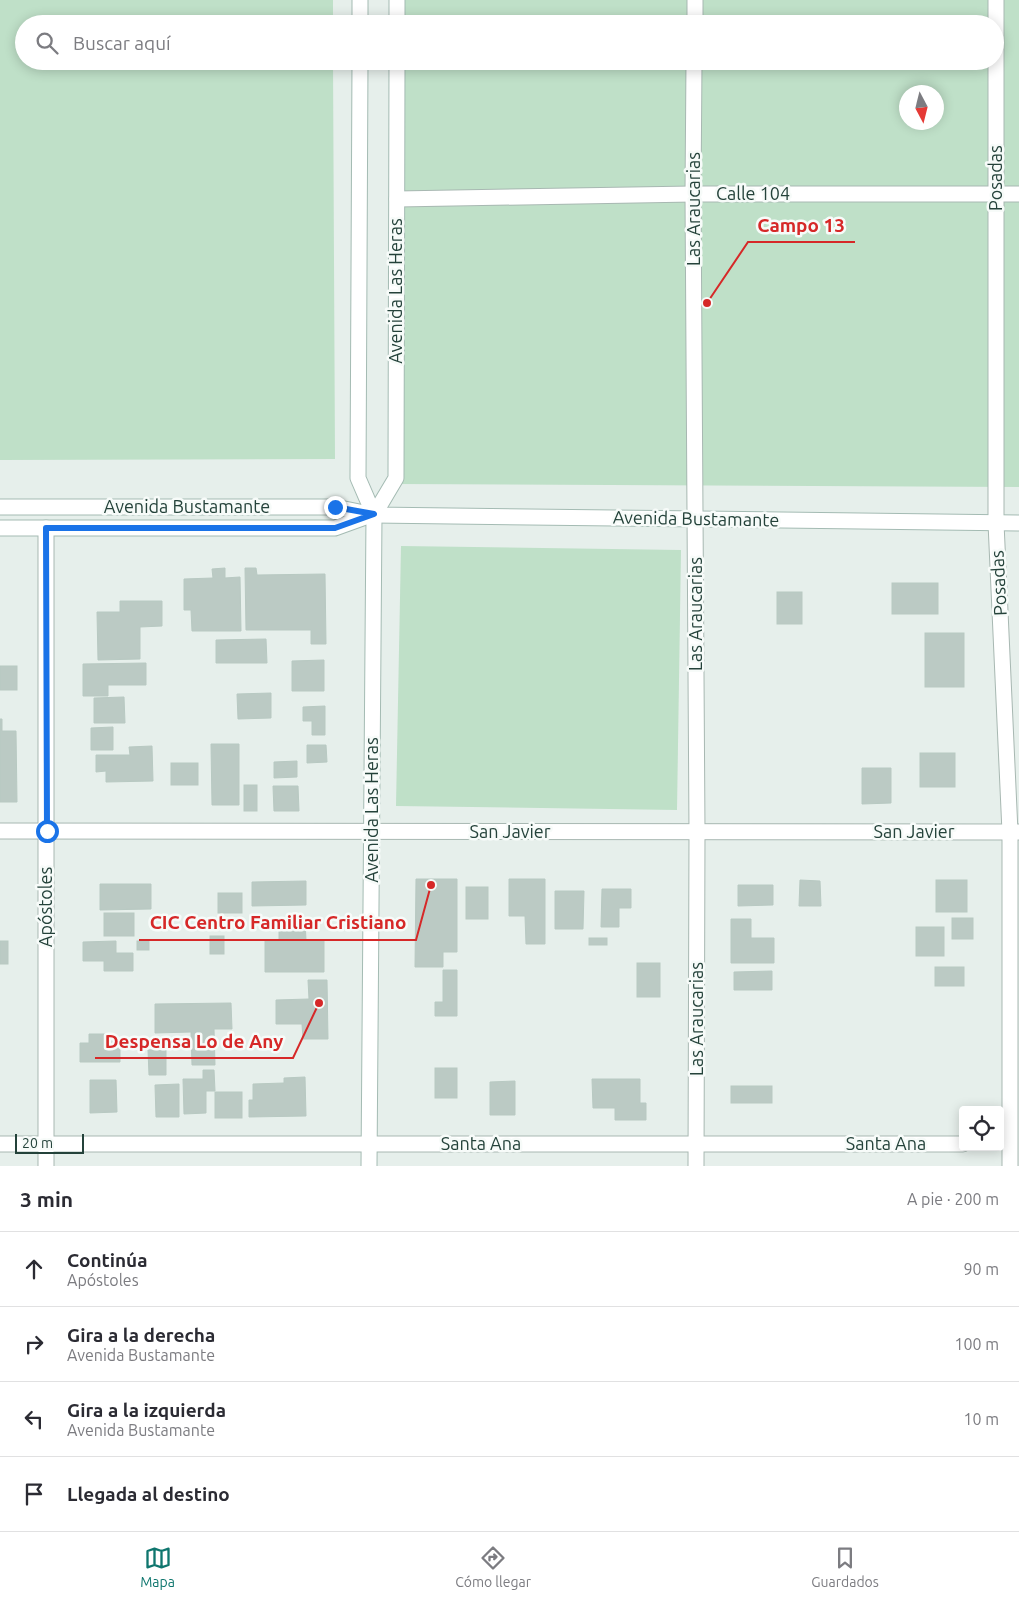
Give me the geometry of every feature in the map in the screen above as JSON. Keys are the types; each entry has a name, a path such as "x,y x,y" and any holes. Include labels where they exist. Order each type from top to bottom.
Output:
{"street":[{"path":"360,0 360,15"},
{"path":"397,0 397,15"},
{"path":"694,15 695,0"},
{"name":"Posadas","path":"996,0 996,15"},
{"name":"Avenida Las Heras","path":"360,70 358,478 374,514 369,1166"},
{"name":"Avenida Las Heras","path":"374,514 396,478 397,70"},
{"name":"Las Araucarias","path":"694,70 697,832 696,1166"},
{"name":"Posadas","path":"996,70 996,523 1015,832 1010,1166"},
{"name":"Calle 104","path":"397,199 693,194 1019,194"},
{"name":"Avenida Bustamante","path":"0,507 335,507 374,514 1019,523"},
{"name":"Avenida Bustamante","path":"0,528 335,528 374,514"},
{"name":"Apóstoles","path":"46,528 46,1166"},
{"name":"San Javier","path":"0,831 1015,832"},
{"name":"Santa Ana","path":"0,1144 959,1144"}],"green space":[{"path":"0,0 333,0 333,15 15,15 15,70 333,70 335,459 0,460"},
{"path":"396,0 1019,0 1019,487 396,484 396,70 1004,70 1004,15 396,15"},
{"path":"401,546 681,550 677,810 396,806"}],"building":[{"path":"225,568 225,578 240,577 241,631 192,631 191,610 184,610 184,579 213,578 212,569"},
{"path":"245,568 256,568 257,575 325,574 326,644 311,644 311,630 246,630"},
{"path":"892,583 938,583 938,614 892,614"},
{"path":"777,592 802,592 802,624 777,624"},
{"path":"120,601 162,601 162,626 140,627 140,659 98,660 97,612 120,612"},
{"path":"925,633 964,633 964,687 925,687"},
{"path":"266,639 267,663 216,663 216,640"},
{"path":"324,660 324,691 292,691 292,661"},
{"path":"146,663 146,685 108,685 108,696 83,696 83,664"},
{"path":"0,666 17,666 17,690 0,690"},
{"path":"271,693 271,718 238,719 237,694"},
{"path":"124,697 125,723 94,723 94,698"},
{"path":"325,706 325,735 312,735 312,721 303,721 303,707"},
{"path":"0,719 2,719 2,731 16,731 17,802 0,802"},
{"path":"113,727 113,750 91,750 91,728"},
{"path":"211,744 239,744 239,805 212,805"},
{"path":"307,745 326,745 327,762 307,763"},
{"path":"152,746 153,781 106,782 106,771 96,772 96,755 130,755 129,747"},
{"path":"920,753 955,753 955,787 920,787"},
{"path":"297,761 297,777 274,778 274,762"},
{"path":"171,763 198,763 198,785 171,785"},
{"path":"862,768 891,768 891,803 862,804"},
{"path":"244,785 257,785 257,811 244,811"},
{"path":"273,786 298,786 299,811 274,811"},
{"path":"416,879 457,879 457,952 443,952 443,967 415,967"},
{"path":"509,879 545,879 545,944 526,944 525,916 509,916"},
{"path":"800,880 820,881 821,906 799,906"},
{"path":"936,880 967,880 967,912 936,912"},
{"path":"306,881 306,905 252,906 252,882"},
{"path":"100,884 151,884 151,909 100,910"},
{"path":"738,885 773,885 773,905 738,906"},
{"path":"466,887 488,887 488,919 466,919"},
{"path":"602,889 631,889 631,908 619,908 619,927 601,927"},
{"path":"555,891 584,891 583,929 555,929"},
{"path":"218,893 242,893 242,913 218,913"},
{"path":"104,913 134,913 134,936 104,936"},
{"path":"952,918 973,918 973,939 952,939"},
{"path":"731,919 751,919 751,938 774,938 774,963 731,963"},
{"path":"279,922 305,922 306,940 324,940 324,972 265,972 265,941 279,941"},
{"path":"916,927 944,927 944,956 916,956"},
{"path":"210,936 224,936 224,954 210,954"},
{"path":"589,938 607,938 607,945 589,945"},
{"path":"0,941 8,941 8,964 0,964"},
{"path":"116,941 116,953 133,953 133,971 104,971 104,961 83,961 83,942"},
{"path":"137,941 149,941 149,950 137,950"},
{"path":"637,963 660,963 660,997 637,997"},
{"path":"935,967 964,967 964,986 935,986"},
{"path":"443,970 457,970 457,1016 435,1016 435,1002 443,1002"},
{"path":"772,971 772,990 734,990 734,972"},
{"path":"308,980 327,980 328,1039 303,1039 302,1024 276,1024 276,1000 309,999"},
{"path":"231,1003 232,1029 214,1029 215,1065 192,1065 191,1032 155,1033 155,1004"},
{"path":"89,1034 105,1034 105,1041 120,1041 120,1062 80,1062 80,1043 89,1043"},
{"path":"166,1049 166,1075 149,1075 148,1050"},
{"path":"435,1068 457,1068 457,1098 435,1098"},
{"path":"203,1070 214,1070 215,1091 206,1091 206,1113 184,1114 183,1079 203,1079"},
{"path":"305,1077 306,1116 249,1117 249,1100 253,1100 253,1084 284,1083 284,1078"},
{"path":"592,1079 640,1079 640,1103 646,1103 646,1120 615,1120 615,1108 593,1108"},
{"path":"90,1080 116,1080 117,1112 90,1113"},
{"path":"515,1081 515,1115 490,1115 490,1082"},
{"path":"179,1084 179,1117 156,1117 155,1085"},
{"path":"731,1086 772,1086 772,1103 731,1103"},
{"path":"215,1092 242,1092 242,1118 215,1118"}],"place":[{"name":"Campo 13","path":"707,303"},
{"name":"CIC Centro Familiar Cristiano","path":"431,885"},
{"name":"Despensa Lo de Any","path":"319,1003"}],"route":[{"path":"47,831 46,528 335,528 374,514 335,507"}]}
